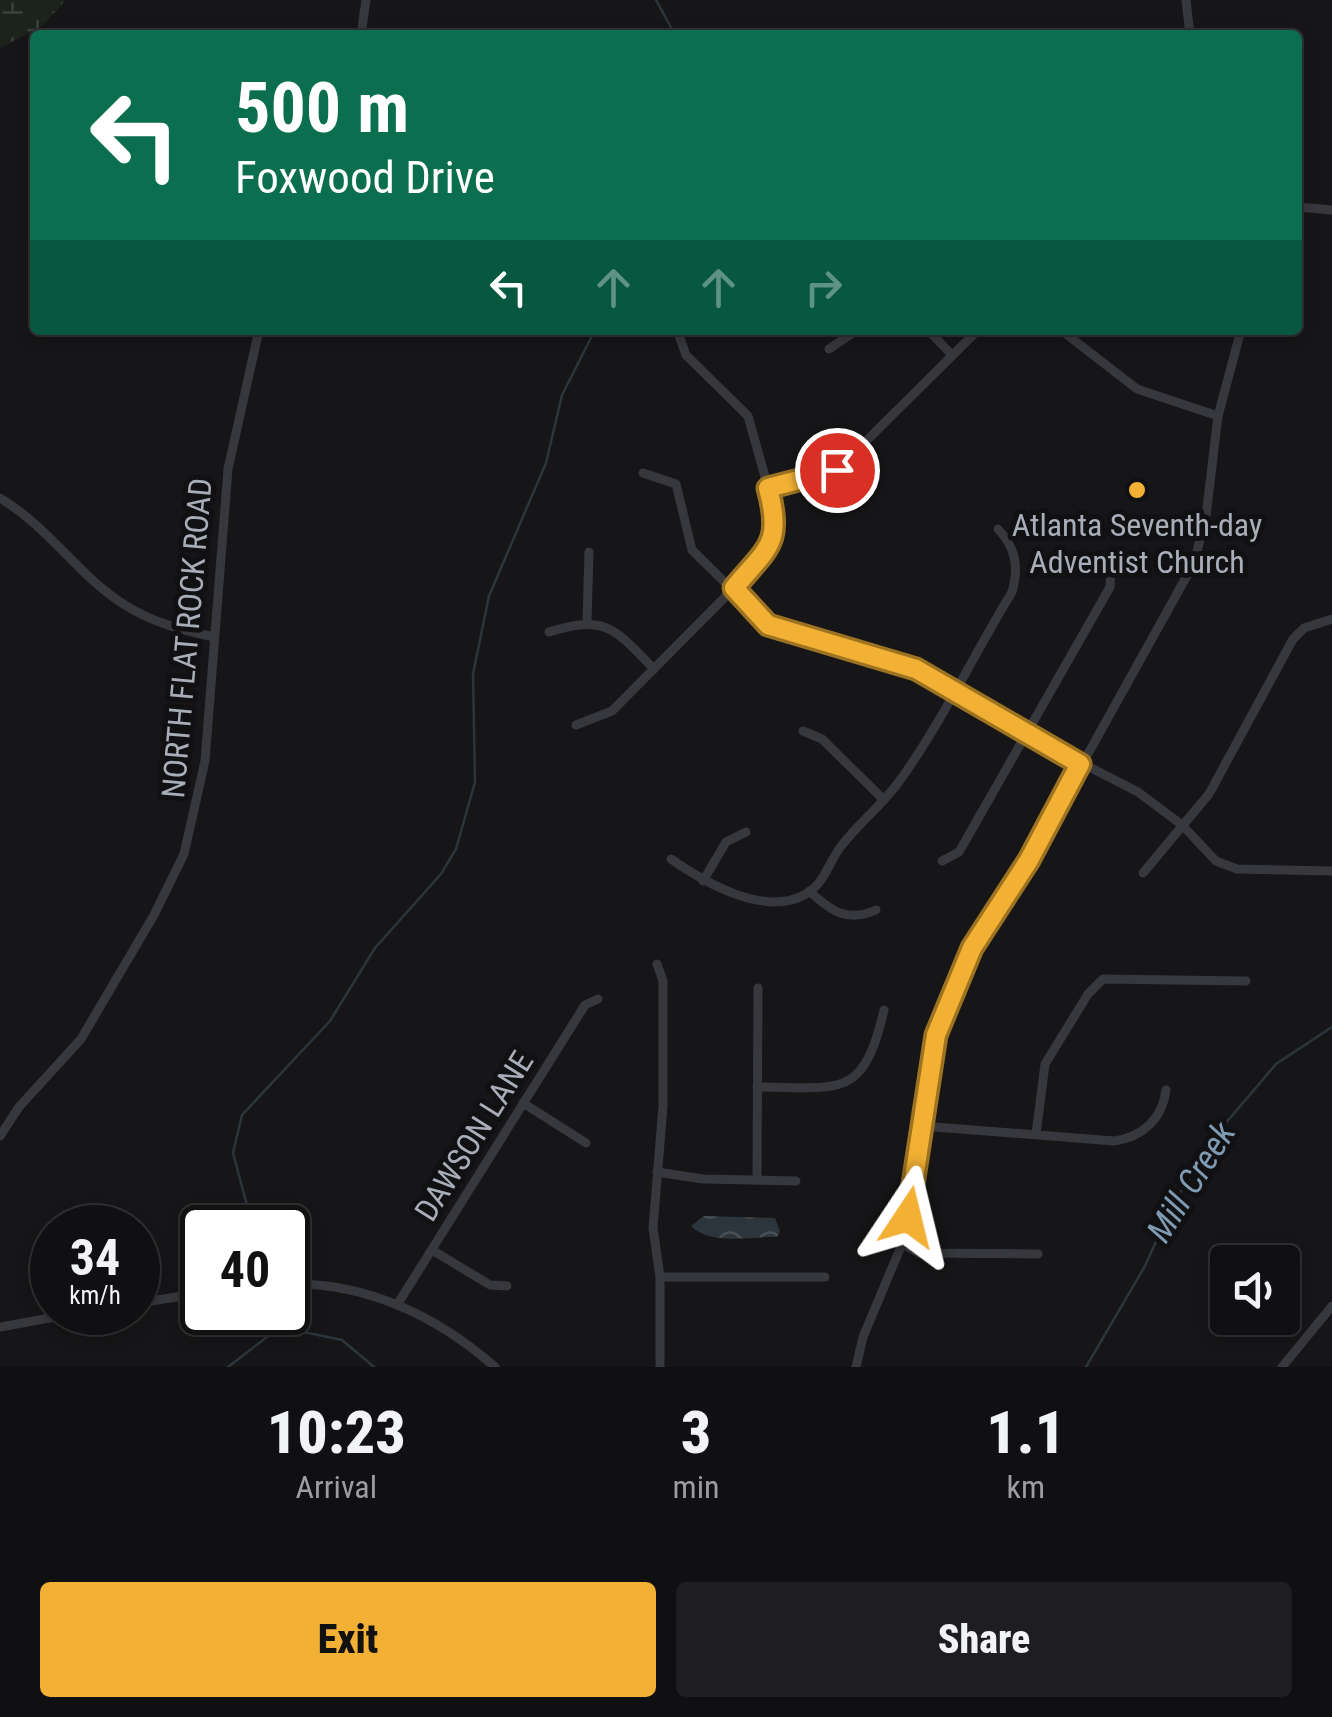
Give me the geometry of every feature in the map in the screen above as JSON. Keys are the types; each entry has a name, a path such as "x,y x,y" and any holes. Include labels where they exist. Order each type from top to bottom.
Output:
{"street":[{"path":"361,30 366,0"},
{"path":"1186,0 1189,30"},
{"path":"1302,207 1332,210"},
{"name":"NORTH FLAT ROCK ROAD","path":"0,1136 19,1107 80,1039 154,916 184,854 205,761 228,469 258,335"},
{"path":"576,725 612,711 654,669 734,588 772,542 778,523 748,416 686,356 679,335"},
{"path":"829,348 850,335"},
{"path":"933,335 952,355"},
{"path":"768,488 837,470 973,335"},
{"path":"1067,335 1137,390 1218,416"},
{"path":"856,1367 863,1338 902,1244 936,1035 972,948 1029,860 1194,563 1206,516 1218,416 1241,335"},
{"path":"643,473 676,484 692,550 768,625 916,669 1029,736 1138,792 1182,825 1216,861 1238,869 1332,870"},
{"path":"0,498 46,530 122,604 169,626 214,637"},
{"path":"671,859 703,881 764,901 785,901 809,891 821,880 842,844 884,800 1012,592 1017,575 1012,549 998,529"},
{"path":"587,621 589,552"},
{"path":"942,860 960,852 1029,736 1110,587 1111,568"},
{"path":"1142,873 1208,794 1293,639 1304,628 1332,619"},
{"path":"549,632 587,621 598,622 622,636 654,669"},
{"path":"803,731 822,739 884,800"},
{"path":"703,881 726,842 746,832"},
{"path":"809,891 833,912 860,918 876,910"},
{"path":"657,964 663,999 653,1228 660,1278 660,1367"},
{"path":"1036,1134 1045,1064 1103,980 1246,980"},
{"path":"756,1180 758,988"},
{"name":"DAWSON LANE","path":"397,1305 585,1004 598,999"},
{"path":"757,1087 828,1087 850,1082 867,1068 884,1010"},
{"path":"922,1126 1114,1142 1130,1139 1154,1120 1166,1090"},
{"path":"524,1103 586,1143"},
{"path":"657,1172 796,1182"},
{"path":"902,1244 919,1252 1038,1254"},
{"path":"432,1250 490,1284 507,1286"},
{"path":"660,1278 825,1277"},
{"path":"310,1283 320,1283 426,1316 496,1367"},
{"path":"1282,1367 1332,1306"},
{"path":"0,1327 30,1322"}],"green space":[{"path":"0,0 66,0 42,26 0,48"}],"water":[{"path":"704,1216 775,1218 780,1231 777,1237 709,1236 691,1226"}],"waterway":[{"path":"656,0 672,30"},
{"path":"247,1205 233,1153 242,1115 330,1021 375,948 441,874 456,849 475,782 473,674 489,596 546,463 562,395 592,335"},
{"name":"Mill Creek","path":"1086,1367 1145,1266 1173,1204 1225,1124 1276,1064 1332,1027"},
{"path":"310,1333 342,1340 374,1367"},
{"path":"228,1367 268,1335"}],"place":[{"name":"Atlanta Seventh-day Adventist Church","path":"1137,490"}],"route":[{"path":"837,470 768,488 778,523 772,542 734,588 768,625 916,669 1080,764 1029,860 972,948 936,1035 908,1217"}]}
